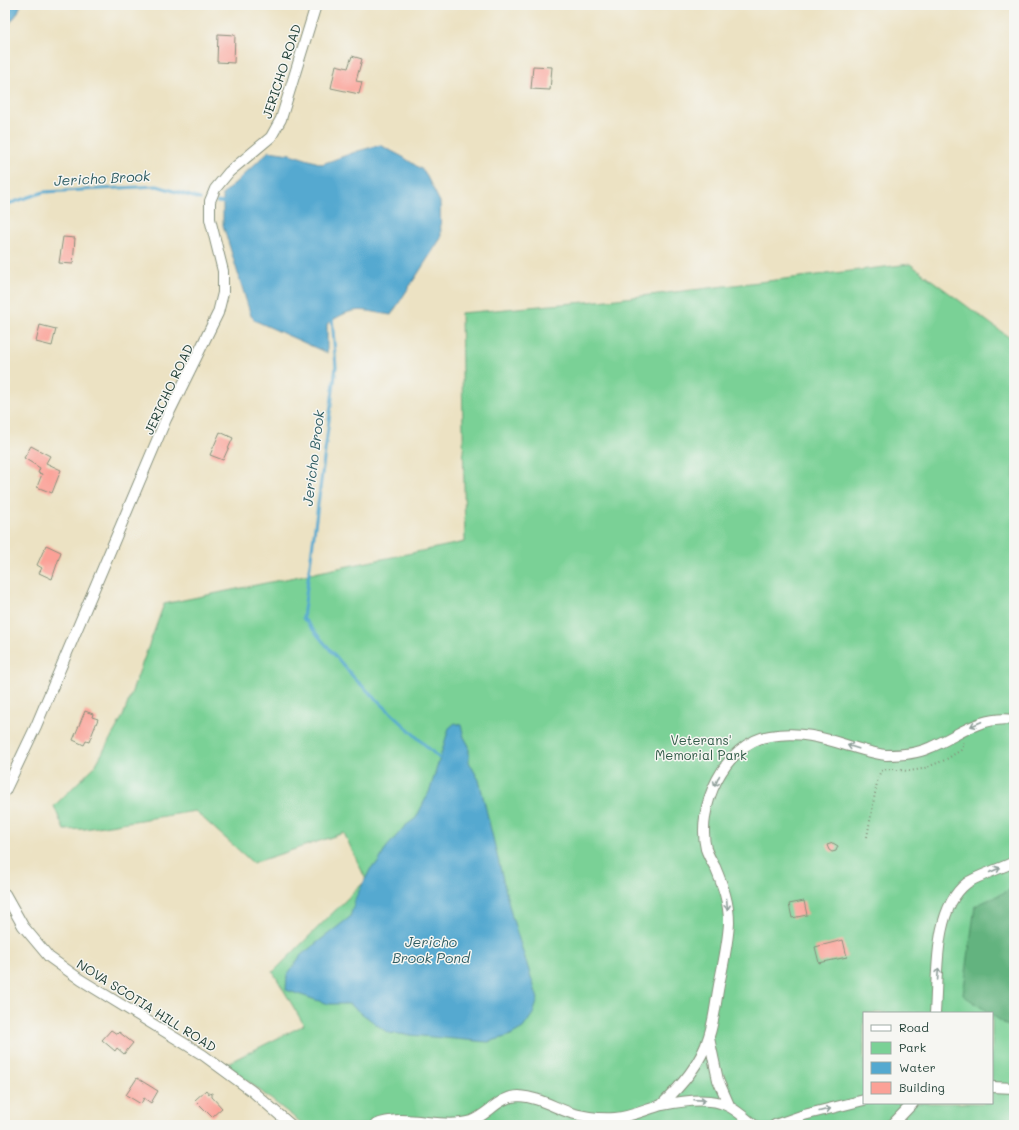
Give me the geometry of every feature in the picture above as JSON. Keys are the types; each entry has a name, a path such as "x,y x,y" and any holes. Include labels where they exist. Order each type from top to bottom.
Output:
{"street":[{"name":"JERICHO ROAD","path":"5,791 19,764 42,712 166,419 218,313 223,293 223,271 210,219 210,201 215,189 228,172 271,137 281,119 316,5"},
{"path":"375,1125 403,1120 450,1123 471,1121 504,1100 517,1096 535,1098 571,1113 588,1118 616,1118 651,1110 661,1105 681,1086 697,1063 709,1038 727,951 729,922 726,893 706,849 704,826 709,799 719,775 729,760 746,745 767,736 796,733 823,738 884,755 906,754 928,748 983,721 1004,719 1014,720"},
{"path":"935,1012 941,933 952,900 967,883 1014,862"},
{"name":"NOVA SCOTIA HILL ROAD","path":"5,894 23,926 50,957 81,980 203,1055 252,1091 290,1125"},
{"path":"709,1038 718,1080 728,1105"},
{"path":"993,1087 1014,1088"},
{"path":"661,1105 692,1100 712,1101 728,1105 754,1125"},
{"path":"775,1125 804,1115 863,1100"},
{"path":"892,1125 912,1104"}],"path":[{"path":"867,837 878,777 881,772 887,769 909,771 922,769 954,756 961,750 964,742 963,730"}],"green space":[{"name":"Veterans' Memorial Park","path":"910,264 1014,341 1014,1125 304,1125 226,1064 304,1025 273,972 366,880 344,833 253,863 195,811 85,829 64,830 54,806 95,766 123,716 164,604 465,542 461,313 608,300"},
{"path":"1014,888 1014,1030 993,1016 993,1012 988,1012 963,995 975,906"}],"water":[{"path":"5,5 21,5 17,14 5,29"},
{"path":"380,145 403,157 424,171 440,202 441,238 391,315 358,310 351,311 336,318 327,324 327,353 256,321 251,316 223,225 223,194 269,151 290,154 322,164"},
{"name":"Jericho Brook Pond","path":"455,723 461,725 464,737 469,746 469,762 479,780 512,917 538,999 533,1014 523,1028 509,1036 488,1042 388,1033 349,1004 328,1004 286,990 287,975 301,955 350,917 356,897 371,868 378,863 386,848 405,826 416,818 430,790 449,728"}],"building":[{"path":"218,34 235,35 234,63 217,62"},
{"path":"352,56 362,59 356,81 362,82 359,94 331,88 336,65 348,68"},
{"path":"533,66 552,67 550,90 531,89"},
{"path":"63,237 75,238 73,264 59,263"},
{"path":"40,325 56,329 52,346 36,342"},
{"path":"220,432 233,438 223,460 210,455"},
{"path":"31,446 50,456 46,463 61,470 52,493 37,487 42,474 38,473 40,468 24,458"},
{"path":"46,545 61,552 52,579 39,573 42,568 37,565"},
{"path":"85,711 93,714 92,717 98,719 89,742 86,741 84,745 73,740"},
{"path":"833,843 838,846 836,851 832,852 829,850 827,845"},
{"path":"804,901 807,915 792,918 789,904"},
{"path":"843,940 847,957 819,963 815,947"},
{"path":"111,1030 117,1034 119,1032 133,1043 124,1054 117,1048 115,1051 102,1040"},
{"path":"137,1078 158,1091 151,1103 144,1098 141,1104 126,1095"},
{"path":"206,1090 209,1094 212,1093 212,1097 222,1108 212,1117 195,1100"}],"waterway":[{"name":"Jericho Brook","path":"5,205 44,192 157,186 200,199"},
{"name":"Jericho Brook","path":"217,202 226,203"},
{"name":"Jericho Brook","path":"332,317 336,367 303,618 356,680 439,758"}]}
